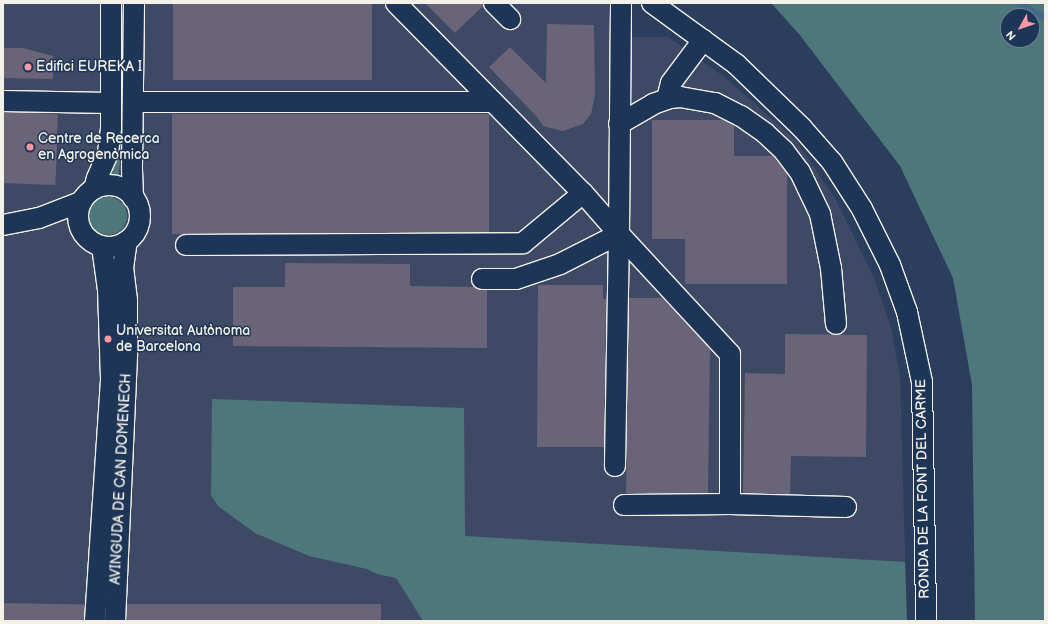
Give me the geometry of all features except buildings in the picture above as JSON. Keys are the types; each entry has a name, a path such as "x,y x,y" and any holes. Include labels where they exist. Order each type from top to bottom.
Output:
{"street":[{"path":"3,225 39,218 88,195 105,185 116,186 126,190 133,198 138,207 139,221 136,231 127,241 115,246 102,246 91,241 80,228 78,216 88,195 97,178 108,152 110,127 111,3"},
{"path":"133,198 134,3"},
{"path":"396,3 583,193 730,354 730,504"},
{"path":"494,3 510,19"},
{"path":"615,466 621,3"},
{"name":"RONDA DE LA FONT DEL CARME","path":"652,3 736,64 802,128 832,162 862,209 890,265 907,312 922,382 926,621"},
{"path":"667,99 672,83 703,40"},
{"path":"619,124 653,104 667,99 680,97 715,104 741,116 765,133 784,151 800,172 820,214 831,268 836,324"},
{"path":"3,100 110,103"},
{"path":"133,102 492,102"},
{"path":"186,245 523,243 583,193"},
{"path":"39,218 80,228"},
{"path":"482,279 516,279 560,264 619,234"},
{"name":"AVINGUDA DE CAN DOMENECH","path":"115,621 127,353 127,300 123,268 127,241"},
{"name":"AVINGUDA DE CAN DOMENECH","path":"95,621 111,379 108,290 102,246"},
{"path":"624,505 730,504 846,507"}],"shaded area":[{"path":"3,3 609,3 609,37 668,37 726,78 796,140 836,200 874,278 891,327 900,376 907,621 3,621"}],"green space":[{"path":"120,3 126,3 126,119 120,119"},
{"path":"771,3 1045,3 1045,621 975,621 972,385 953,278 900,166 799,34"},
{"path":"119,131 125,132 118,177 112,176"},
{"path":"104,197 112,197 122,202 126,209 126,223 122,230 112,235 104,235 94,230 92,227 89,220 89,212 94,202 97,200"},
{"path":"212,399 464,408 465,536 905,562 907,621 423,621 396,578 377,574 367,569 309,556 255,533 218,506 211,495"}],"waterway":[{"path":"1021,3 1045,18"}],"place":[{"name":"Edifici EUREKA I","path":"28,67"},
{"name":"Centre de Recerca en Agrogenòmica","path":"30,147"},
{"name":"Universitat Autònoma de Barcelona","path":"108,339"}]}
